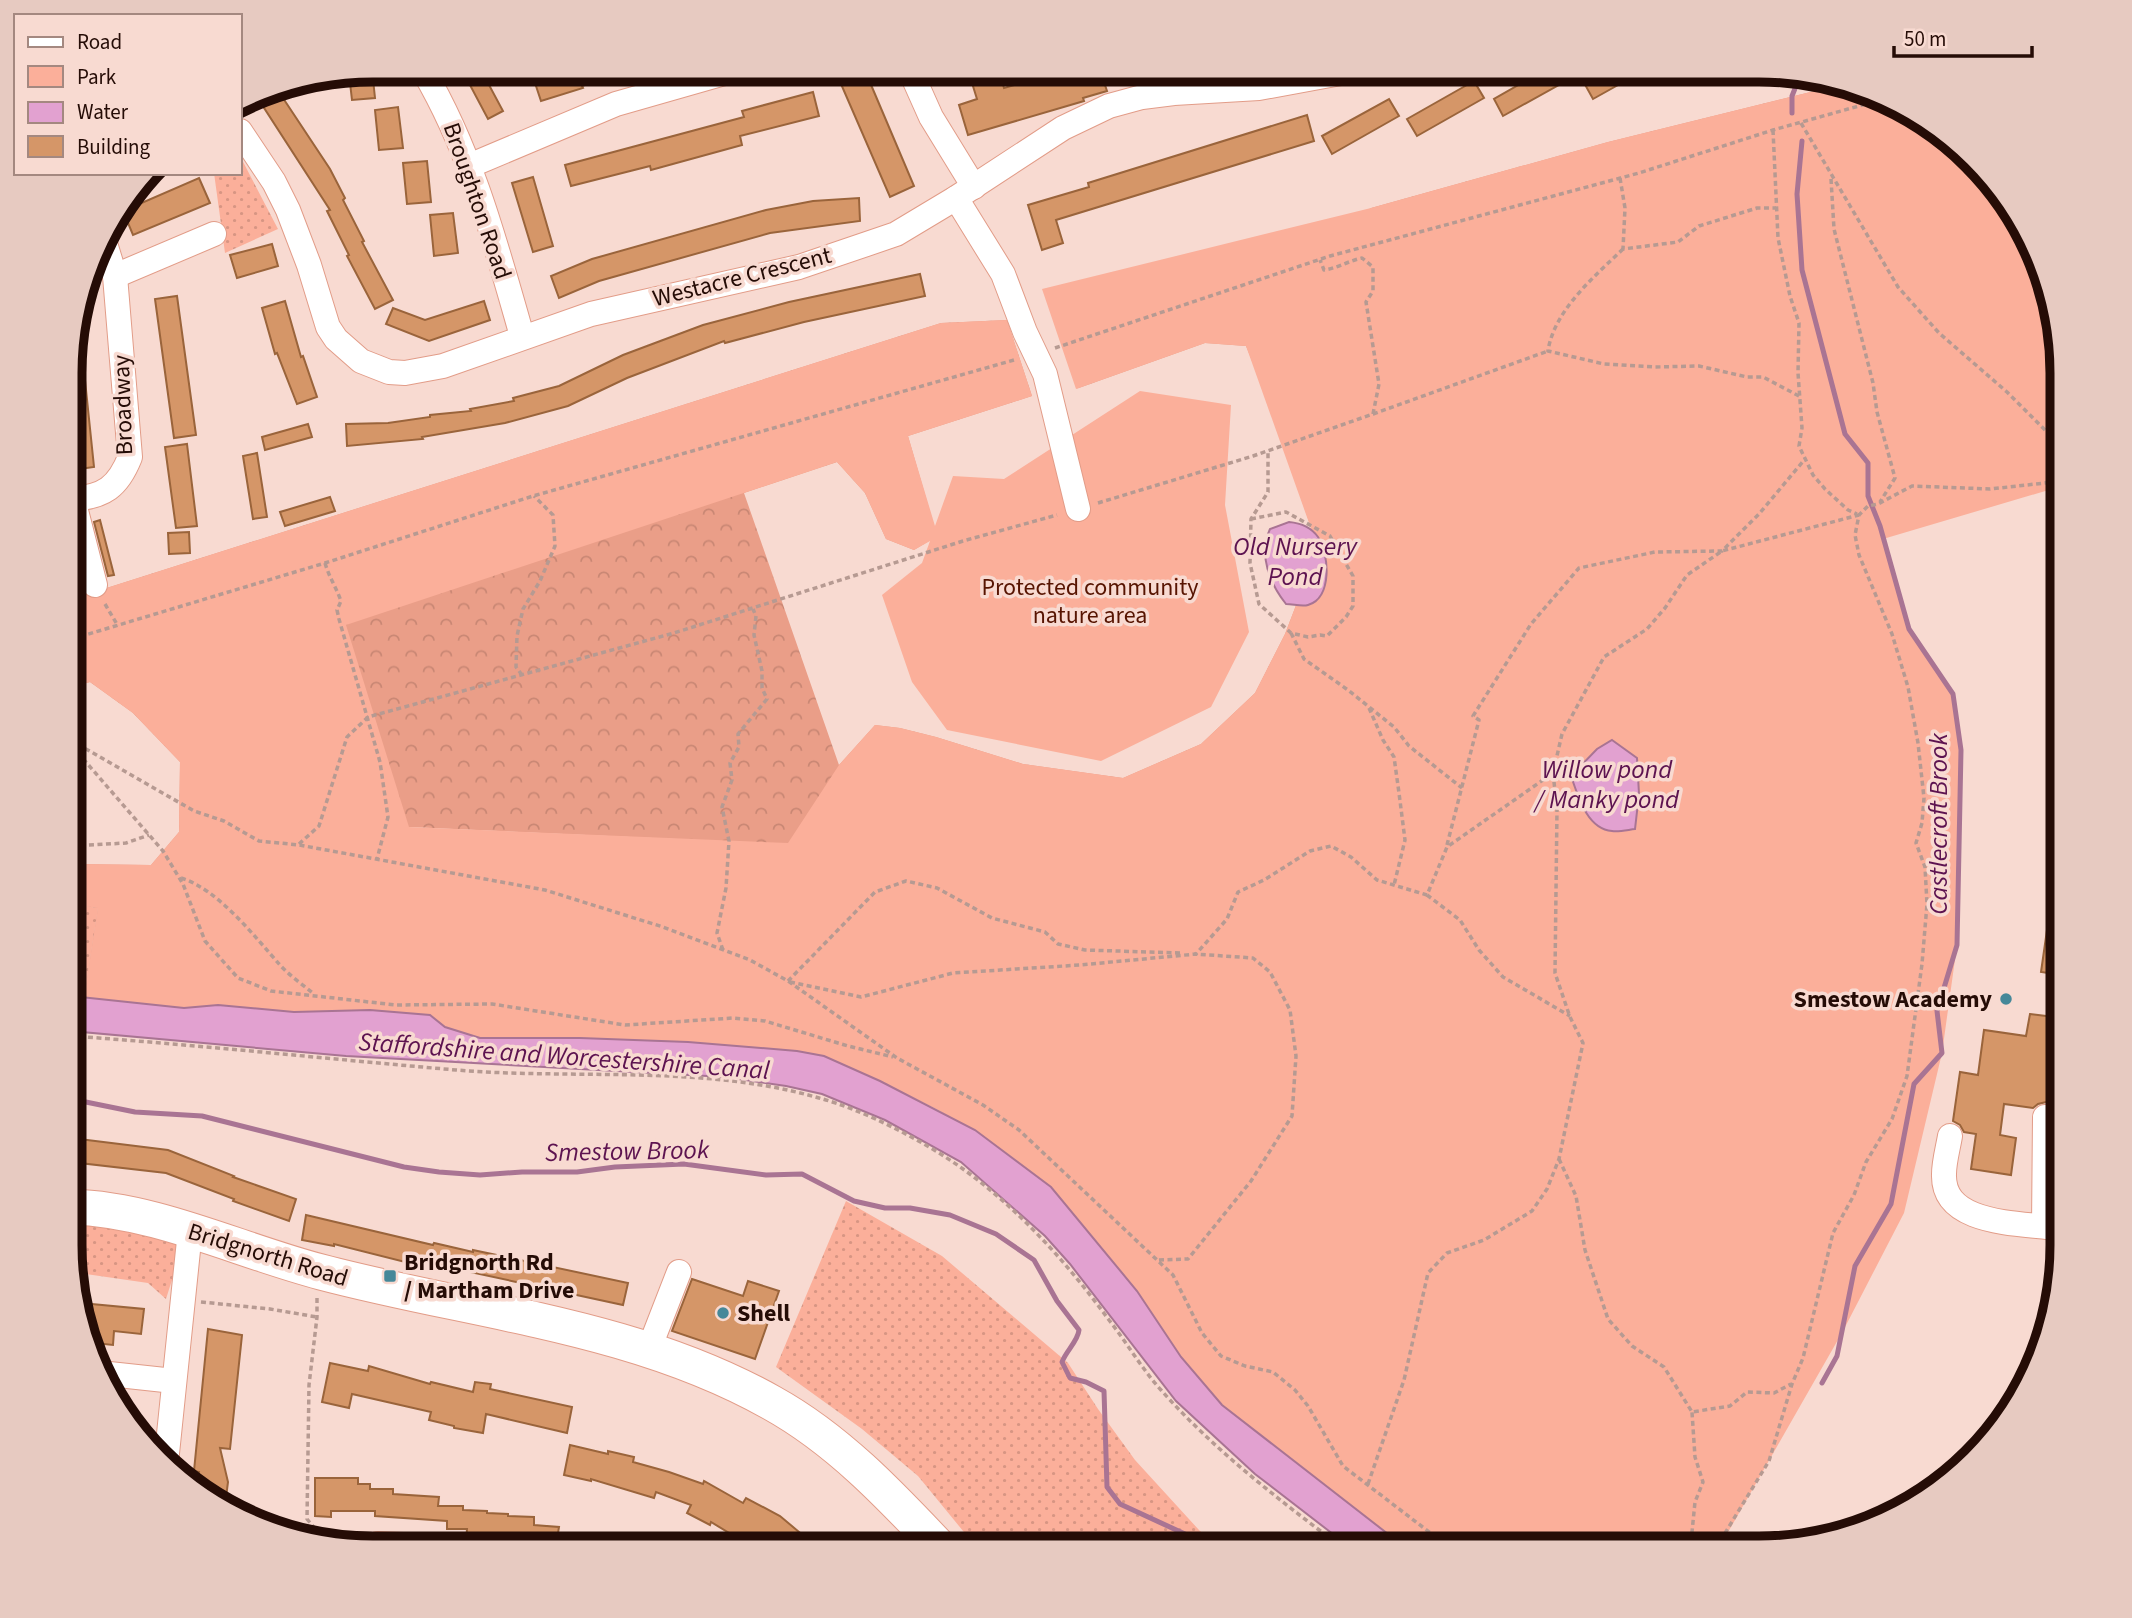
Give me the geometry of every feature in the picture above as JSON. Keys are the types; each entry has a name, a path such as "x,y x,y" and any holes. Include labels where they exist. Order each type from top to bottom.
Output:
{"highway":[{"name":"Bridgnorth Road","path":"82,1208 117,1212 190,1231 317,1271 589,1332 685,1361 729,1380 774,1404 809,1427 846,1455 928,1536"}],"street":[{"name":"Broughton Road","path":"429,82 451,122 469,166 487,216 522,336"},
{"path":"469,166 668,82"},
{"path":"915,82 1003,274 1045,374 1078,509"},
{"name":"Westacre Crescent","path":"242,134 274,182 288,210 328,327 336,339 361,361 389,372 425,371 591,314 799,267 896,234 965,193 1063,128 1109,106 1142,97 1259,88 1291,82"},
{"path":"115,276 214,234"},
{"name":"Broadway","path":"82,498 90,498 115,485 130,457 115,276 108,253"},
{"path":"82,535 95,586"},
{"path":"2045,1117 2050,1186"},
{"path":"1950,1136 1943,1177 1949,1194 1959,1208 1969,1214 2000,1222 2050,1228"},
{"path":"167,1451 190,1231"},
{"path":"649,1349 679,1272"},
{"path":"112,1374 174,1381"}],"path":[{"path":"82,636 325,563 533,496 1035,354 1320,260 1620,178 1868,103"},
{"path":"1801,123 1830,177 1898,287 1939,333 2050,435"},
{"path":"1773,130 1778,238 1790,296 1799,323 1802,428 1799,446 1813,475 1825,489 1848,510 1859,515"},
{"path":"1830,177 1833,229 1895,478 1878,504"},
{"path":"1620,178 1625,208 1623,249"},
{"path":"1548,351 1550,335 1563,314 1582,290 1623,249 1678,242 1699,226 1756,208 1777,208"},
{"path":"1320,260 1324,270 1338,268 1348,261 1362,258 1373,267 1373,291 1366,302 1379,384 1373,414"},
{"path":"299,845 319,826 347,737 368,718 674,633 963,541 1268,451 1548,351 1604,364 1699,366 1747,377 1763,377 1799,396"},
{"path":"1268,451 1268,492 1251,519 1250,563 1259,604 1291,633 1304,659 1394,727 1420,755 1462,788"},
{"path":"1368,1484 1404,1380 1428,1273 1447,1253 1484,1240 1532,1210 1546,1189 1559,1158 1583,1043 1570,1017 1555,972 1557,809 1553,774 1562,734 1604,657 1647,629 1687,575 1722,551 1759,514 1805,459"},
{"path":"1427,895 1447,847 1479,720 1474,716 1531,624 1580,568 1655,552 1722,551 1859,515 1868,506 1878,504 1912,486 1990,489 2050,481"},
{"path":"522,675 516,667 517,636 523,609 540,582 555,545 553,515 533,496"},
{"path":"1251,519 1286,512 1310,524 1330,536 1353,576 1353,606 1327,636 1308,637 1291,633"},
{"path":"1723,1536 1769,1461 1792,1384 1803,1359 1833,1233 1854,1195 1866,1162 1892,1119 1907,1076 1926,916 1925,867 1916,843 1922,822 1924,798 1908,687 1892,634 1858,555 1855,535 1859,515"},
{"path":"325,563 331,583 337,589 341,601 337,610 339,619 380,762 388,817 377,859"},
{"path":"95,586 118,626"},
{"path":"723,950 717,933 726,888 729,841 722,807 732,780 730,763 739,747 738,734 767,699 762,688 762,671 754,635 756,616 752,608"},
{"path":"1368,706 1394,757 1405,840 1394,885"},
{"path":"82,746 194,811 224,821 259,841 299,845 545,890 663,927 750,960 788,981 897,1058 983,1105 1019,1130 1173,1275 1202,1333 1221,1356 1245,1366 1273,1372 1308,1406 1343,1466 1435,1536"},
{"path":"82,757 163,851 179,878 205,941 238,978 271,991 396,1005 492,1004 625,1025 733,1018 765,1021 897,1058"},
{"path":"1447,847 1553,774"},
{"path":"82,845 127,843 150,835"},
{"path":"788,981 861,997 953,973 1196,954 1227,919 1238,892 1264,880 1310,850 1331,846 1351,857 1377,880 1427,895 1460,920 1479,950 1503,977 1570,1017"},
{"path":"179,878 190,881 221,903 254,933 282,967 315,995"},
{"path":"788,981 874,892 906,881 937,888 992,918 1045,932 1058,944 1086,950 1254,958 1270,972 1290,1010 1296,1056 1292,1116 1251,1181 1188,1259 1157,1260"},
{"path":"82,1037 458,1070 664,1076 725,1081 823,1098 935,1151 987,1188 1042,1239 1182,1414 1274,1495 1327,1536"},
{"path":"1559,1158 1576,1196 1585,1250 1608,1319 1632,1346 1664,1367 1692,1412 1695,1457 1703,1482 1695,1502 1690,1536"},
{"path":"316,1530 307,1519 309,1385 317,1317 317,1271"},
{"path":"183,1300 317,1317"},
{"path":"1692,1412 1730,1406 1747,1392 1774,1393 1792,1384"}],"green space":[{"path":"1822,89 1870,104 1904,121 1936,142 1965,167 2001,211 2020,244 2044,316 2049,354 2050,399 1479,720 788,844 409,827 84,998 98,908 82,906 82,864 151,865 179,832 180,762 133,713 90,682 82,684 82,596 941,323 1007,320 1032,396 908,436 937,536 914,550 886,539 865,493 837,462 744,493 839,765 875,725 936,737 1023,764 1123,778 1201,744 1255,693 1285,634 1318,548 1266,395 1246,346 1205,343 1076,389 1371,208 1608,142"},
{"name":"Protected community nature area","path":"1822,89 1888,112 1921,131 1951,154 1978,181 2001,211 2028,262 2040,298 2049,354 2050,490 1883,539 1909,629 1953,694 1961,750 1957,945 1942,1053 1904,1213 1843,1331 1726,1536 1391,1536 1222,1405 1181,1357 1137,1291 1051,1187 1008,1154 940,1111 824,1056 796,1051 688,1042 480,1038 445,1027 430,1015 370,1010 294,1012 218,1005 184,1008 84,998 98,908 82,906 82,864 151,865 179,832 180,762 133,713 90,682 82,684 82,596 941,323 1007,320 1032,396 908,436 935,526 953,476 1004,479 1140,391 1231,405 1225,505 1249,632 1211,707 1101,761 947,730 912,682 882,595 922,563 930,541 914,550 886,539 865,493 837,462 346,625 409,827 788,843 839,765 875,725 936,737 1023,764 1123,778 1201,744 1255,693 1285,634 1318,548 1246,346 1205,343 1076,389 1042,289 1371,208 1608,142"},
{"path":"242,160 278,229 225,253 214,175 242,175"},
{"path":"82,906 98,908 82,998"},
{"path":"846,1201 942,1256 1068,1363 1135,1460 1205,1536 967,1536 918,1476 862,1429 776,1367"},
{"path":"82,1213 186,1235 166,1299 148,1283 84,1274"}],"water":[{"name":"Old Nursery Pond","path":"1289,522 1312,531 1318,537 1325,553 1326,574 1322,594 1306,606 1286,604 1268,569 1265,549 1270,529"},
{"name":"Willow pond / Manky pond","path":"1612,740 1637,758 1639,794 1635,829 1612,831 1596,824 1585,810 1571,776 1597,749"},
{"name":"Staffordshire and Worcestershire Canal","path":"82,997 184,1008 218,1005 294,1012 370,1010 430,1015 445,1027 480,1038 688,1042 797,1051 824,1056 880,1081 975,1130 1051,1187 1137,1291 1181,1357 1222,1405 1391,1536 1335,1536 1255,1474 1176,1401 1070,1264 1045,1236 961,1162 885,1120 822,1094 725,1077 346,1056 82,1032"}],"building":[{"path":"373,82 375,98 352,100 350,83"},
{"path":"468,82 487,82 503,111 488,119"},
{"path":"593,82 582,86 583,88 541,101 535,83"},
{"path":"870,82 914,186 890,197 841,84"},
{"path":"972,82 1002,82 1004,88 1024,82 1104,82 1107,91 1083,98 1084,101 968,135 959,105 977,99"},
{"path":"1472,82 1484,98 1417,136 1407,119"},
{"path":"1524,82 1564,82 1503,116 1494,99"},
{"path":"1584,82 1623,82 1593,99"},
{"path":"813,92 819,116 740,136 742,145 651,170 650,166 571,186 565,165 744,117 742,111"},
{"path":"282,97 330,169 364,241 362,242 393,300 375,309 347,256 349,255 327,211 330,210 262,104"},
{"path":"1389,99 1399,116 1332,154 1322,136"},
{"path":"398,107 403,148 379,150 375,110"},
{"path":"1307,115 1314,141 1056,220 1063,243 1042,250 1028,205 1089,187 1088,183"},
{"path":"427,161 431,202 407,204 403,163"},
{"path":"533,177 553,246 533,252 512,183"},
{"path":"199,178 210,203 133,235 126,219 135,206"},
{"path":"859,198 860,221 770,233 599,281 559,298 551,276 592,259 766,210 813,201"},
{"path":"453,213 458,253 434,256 430,215"},
{"path":"272,244 278,266 237,278 230,255"},
{"path":"920,274 925,296 804,322 725,343 724,341 627,378 568,406 505,423 422,437 423,439 347,446 346,424 388,423 471,411 470,409 514,401 513,398 559,386 623,355 703,325 789,302"},
{"path":"177,296 196,435 174,438 155,299"},
{"path":"285,301 301,357 303,356 317,397 297,404 277,353 275,354 262,308"},
{"path":"484,301 490,320 429,341 386,324 393,308 425,320"},
{"path":"83,361 83,361 94,467 82,469"},
{"path":"308,424 312,437 265,450 262,437"},
{"path":"187,444 197,526 176,528 165,447"},
{"path":"257,453 267,517 253,519 243,456"},
{"path":"330,497 335,511 285,526 280,512"},
{"path":"100,520 114,575 108,576 94,522"},
{"path":"189,532 190,553 169,554 168,533"},
{"path":"2050,909 2050,973 2041,972"},
{"path":"2030,1014 2050,1016 2050,1104 2038,1104 2033,1108 2004,1104 2000,1135 2016,1138 2011,1175 1971,1169 1976,1134 1964,1132 1960,1125 1953,1121 1960,1072 1978,1075 1984,1030 2026,1036"},
{"path":"82,1139 168,1150 296,1199 289,1221 166,1173 82,1163"},
{"path":"306,1215 433,1245 434,1243 473,1250 628,1283 623,1305 461,1270 461,1273 417,1262 417,1265 334,1244 302,1240"},
{"name":"Shell","path":"692,1279 743,1296 748,1281 779,1291 755,1359 672,1331"},
{"path":"88,1304 144,1309 141,1334 114,1331 113,1345 100,1344 97,1326 94,1326"},
{"path":"208,1329 242,1335 230,1449 220,1448 228,1482 226,1496 198,1478 199,1472 194,1471"},
{"path":"330,1363 368,1371 369,1366 430,1384 431,1382 473,1392 475,1382 491,1384 490,1389 572,1407 567,1433 486,1414 483,1433 454,1428 429,1420 431,1412 352,1394 349,1408 322,1402"},
{"path":"570,1445 634,1457 633,1462 703,1484 704,1481 743,1503 746,1498 780,1516 804,1536 734,1536 711,1522 710,1525 687,1513 691,1505 656,1492 654,1498 591,1479 564,1475"},
{"path":"315,1478 358,1478 358,1484 370,1484 370,1489 393,1489 393,1494 439,1497 438,1506 463,1506 463,1510 534,1517 534,1525 559,1527 558,1533 581,1533 581,1536 466,1536 467,1529 447,1529 447,1521 375,1516 375,1511 331,1511 331,1517 315,1516"}],"waterway":[{"name":"Castlecroft Brook","path":"1792,113 1792,96 1796,85"},
{"name":"Castlecroft Brook","path":"1802,141 1797,194 1802,270 1845,434 1868,463 1868,496 1880,526 1909,629 1953,694 1961,750 1957,945 1937,1011 1942,1053 1914,1084 1891,1204 1855,1266 1837,1356 1822,1383"},
{"name":"Smestow Brook","path":"82,1101 135,1112 202,1116 404,1167 439,1172 480,1175 577,1172 615,1167 684,1164 766,1175 802,1174 854,1201 885,1208 910,1208 950,1215 996,1234 1034,1260 1057,1301 1079,1330 1062,1362 1070,1378 1104,1391 1107,1487 1120,1504 1189,1536"}],"place":[{"name":"Smestow Academy","path":"2006,999"},
{"name":"Bridgnorth Rd / Martham Drive","path":"390,1276"},
{"name":"Shell","path":"723,1313"}]}
